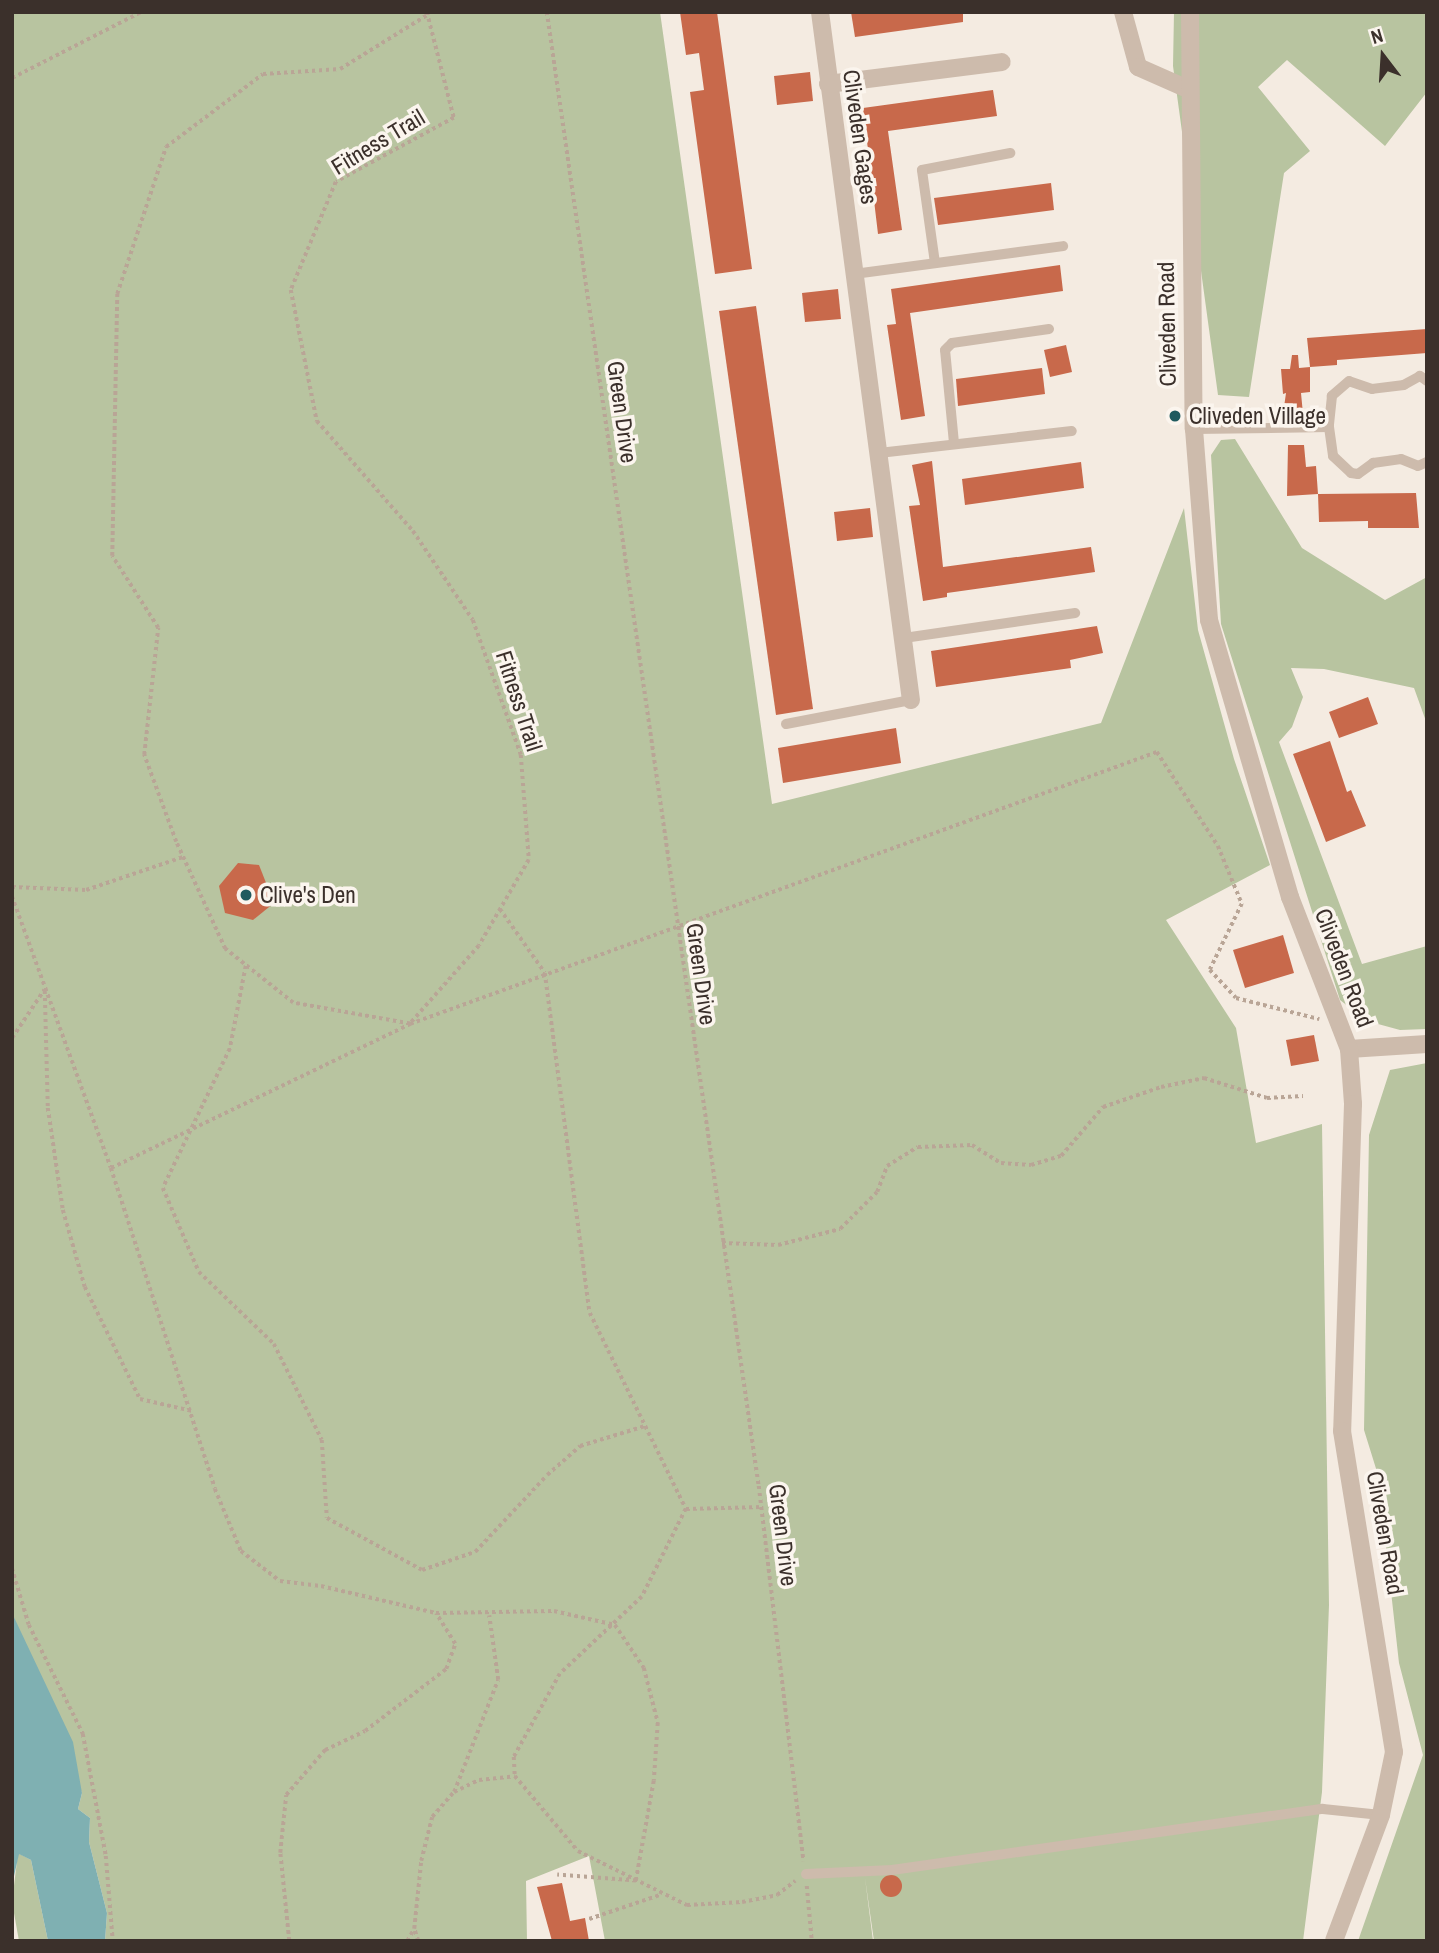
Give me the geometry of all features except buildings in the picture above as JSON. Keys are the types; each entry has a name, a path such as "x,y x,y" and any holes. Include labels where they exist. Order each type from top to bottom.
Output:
{"street":[{"name":"Cliveden Gages","path":"820,12 911,700"},
{"path":"1123,12 1138,67 1190,89"},
{"name":"Cliveden Road","path":"1190,12 1194,429 1209,620 1290,897 1349,1049 1353,1104 1341,1417 1394,1752 1381,1815 1334,1941"},
{"path":"828,84 1002,62"},
{"path":"1349,1049 1427,1044"}],"lane":[{"path":"935,263 922,170 1010,153"},
{"path":"853,271 1063,246"},
{"path":"954,443 945,350 952,343 1049,329"},
{"path":"1427,381 1420,376 1404,385 1372,389 1349,381 1332,396 1329,427 1333,456 1351,473 1392,460 1418,466 1427,462"},
{"path":"1194,429 1329,427"},
{"path":"879,453 1072,431"},
{"path":"904,638 1075,613"},
{"path":"786,724 911,700"},
{"path":"806,1874 892,1870 1324,1809 1381,1815"}],"path":[{"path":"12,78 141,12"},
{"name":"Green Drive","path":"547,12 762,1507 812,1941"},
{"name":"Fitness Trail","path":"427,13 454,118 336,183 291,290 317,421 413,531 473,620 521,755 528,860 479,946 410,1024 293,1003 225,949 176,842 144,755 158,628 113,556 117,294 166,147 263,74 340,69 427,13"},
{"path":"111,1168 410,1024 677,924 1157,752 1218,846 1242,904 1210,970 1236,998 1340,1023"},
{"path":"12,887 86,890 183,856"},
{"path":"12,896 111,1168 241,1551 280,1581 345,1590 436,1613 489,1615 554,1611 615,1625 643,1668 658,1723 654,1781 636,1881"},
{"path":"500,909 545,974 590,1313 686,1509"},
{"path":"246,966 230,1049 195,1127 163,1188 199,1272 274,1344 322,1440 327,1518 422,1570 475,1552 547,1475 580,1446 645,1426"},
{"path":"12,1038 45,989"},
{"path":"45,989 48,1108 64,1210 85,1287 140,1399 192,1411"},
{"path":"722,1243 778,1245 840,1229 877,1192 887,1166 918,1147 972,1145 1001,1163 1031,1165 1060,1156 1103,1107 1161,1087 1204,1078 1267,1098 1303,1096"},
{"path":"686,1509 762,1507"},
{"path":"686,1509 642,1597 560,1674 514,1757 515,1776 578,1851 687,1905 742,1902 777,1895 806,1874"},
{"path":"12,1568 29,1625 83,1734 106,1856 113,1941"},
{"path":"289,1941 280,1853 286,1795 325,1750 365,1731 446,1670 455,1644 436,1613"},
{"path":"418,1941 415,1929 421,1861 432,1817 454,1792 498,1680 489,1615"},
{"path":"454,1792 479,1780 515,1776"},
{"path":"556,1875 636,1881"},
{"path":"589,1919 661,1894"},
{"path":"407,1941 415,1929"}],"green space":[{"path":"12,12 660,12 772,804 1101,723 1184,508 1198,630 1234,759 1270,865 1166,920 1236,1028 1256,1143 1322,1124 1329,1605 1322,1792 1303,1941 874,1941 865,1878 873,1941 605,1941 589,1856 526,1881 527,1941 105,1941 107,1913 89,1842 90,1818 78,1809 82,1793 12,1613"},
{"path":"1174,12 1427,12 1427,92 1385,146 1287,60 1258,87 1310,151 1284,173 1249,397 1218,395 1173,66"},
{"path":"1235,439 1302,548 1385,600 1427,577 1427,724 1414,688 1324,669 1291,668 1303,697 1292,727 1279,742 1362,964 1427,946 1427,1029 1400,1030 1367,1021 1340,1000 1221,624 1211,455 1221,440"},
{"path":"1427,1063 1427,1941 1358,1941 1423,1755 1399,1663 1378,1475 1364,1430 1369,1135 1390,1070"},
{"path":"18,1853 31,1860 48,1941 19,1941 12,1902"}],"water":[{"path":"12,1613 73,1742 82,1793 78,1809 90,1818 89,1842 107,1913 105,1941 48,1941 31,1860 19,1854 12,1885"}],"place":[{"name":"Cliveden Village","path":"1175,416"},
{"name":"Clive's Den","path":"246,895"}]}
